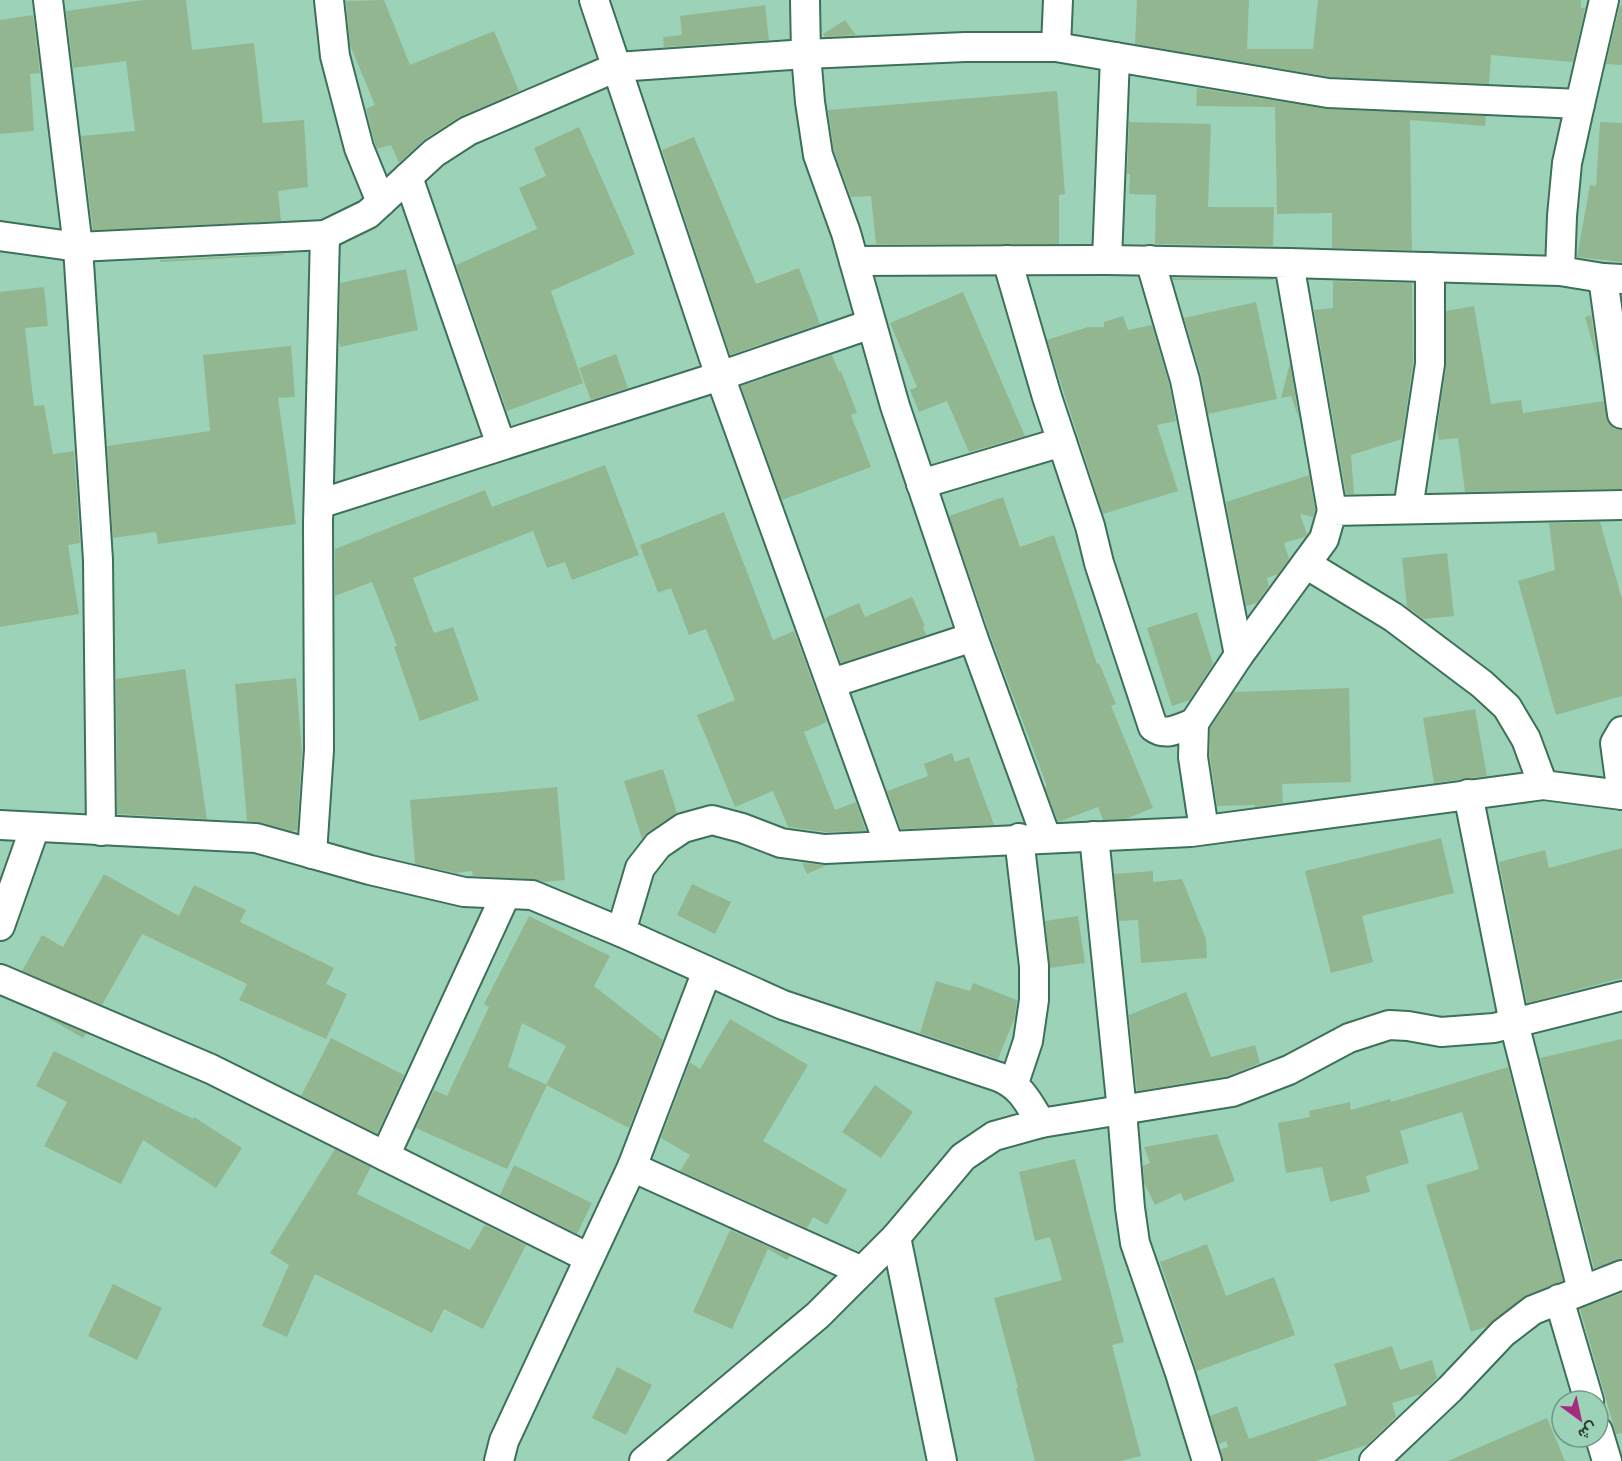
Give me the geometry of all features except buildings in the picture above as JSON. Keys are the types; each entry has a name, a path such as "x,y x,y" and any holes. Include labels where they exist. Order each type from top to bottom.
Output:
{"street":[{"path":"48,0 78,247 98,560 101,831"},
{"path":"328,0 335,56 359,148 381,202"},
{"path":"594,0 720,376 889,845"},
{"path":"805,0 810,102 818,155 846,233 895,406 973,637 1032,838 1034,1000 1028,1041 1014,1083"},
{"path":"1056,47 1058,0"},
{"path":"1560,271 1567,163 1604,0"},
{"path":"0,236 78,247 325,235 368,214 434,153 468,131 616,68 806,54 964,46 1056,47 1328,93 1580,104"},
{"path":"1107,260 1115,57"},
{"path":"408,177 501,446"},
{"path":"312,854 319,750 319,504 325,235"},
{"path":"1007,260 1090,526 1113,608 1153,727 1159,731 1168,732 1194,723"},
{"path":"854,261 1107,260 1288,263 1560,271 1612,278 1622,414"},
{"path":"1150,261 1185,380 1239,655"},
{"path":"1204,830 1193,757 1194,723 1239,655 1324,539 1332,511 1288,263"},
{"path":"1408,508 1430,364 1430,267"},
{"path":"319,504 720,376 871,324"},
{"path":"921,484 1062,442"},
{"path":"1332,511 1622,506"},
{"path":"1306,564 1393,617 1482,684 1507,707 1526,739 1543,785"},
{"path":"832,683 973,637"},
{"path":"621,932 640,868 658,844 683,828 712,820 742,828 781,843 825,849 1204,830 1543,785 1622,795 1615,743 1622,731"},
{"path":"1468,794 1571,1295 1587,1389"},
{"path":"0,825 256,838 464,892 532,896 621,932 783,1005 1014,1083 1023,1092 1041,1123"},
{"path":"0,926 35,827"},
{"path":"1094,836 1135,1243 1180,1373 1206,1461"},
{"path":"386,1156 506,894"},
{"path":"499,1461 504,1441 632,1167 707,970"},
{"path":"0,979 211,1069 589,1258"},
{"path":"644,1461 818,1315 896,1238 963,1157 994,1136 1041,1123 1232,1092 1289,1070 1349,1038 1389,1025 1441,1032 1494,1028 1622,996"},
{"path":"632,1167 862,1271"},
{"path":"896,1238 942,1461"},
{"path":"1374,1461 1450,1389 1503,1334 1533,1310 1622,1275"}]}
